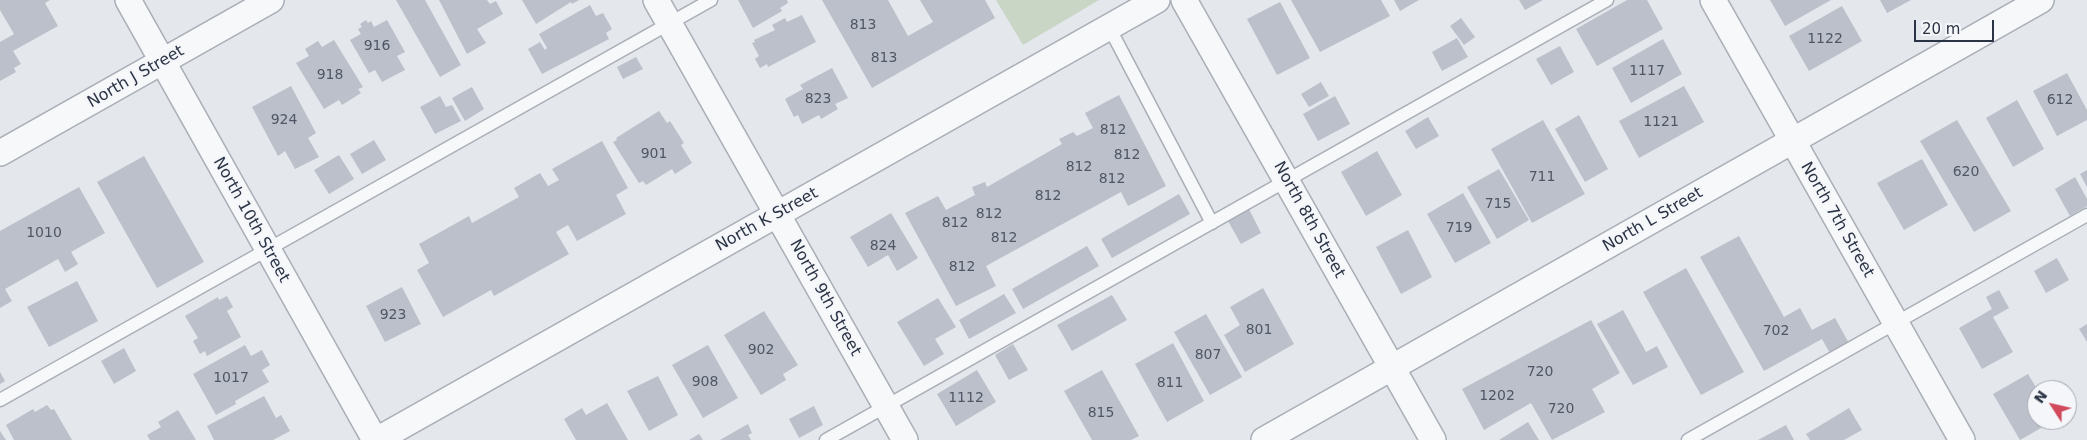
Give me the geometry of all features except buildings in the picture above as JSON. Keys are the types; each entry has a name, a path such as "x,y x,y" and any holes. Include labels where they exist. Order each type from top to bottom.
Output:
{"street":[{"name":"North 10th Street","path":"128,0 376,440"},
{"name":"North J Street","path":"0,153 271,0"},
{"name":"North 9th Street","path":"656,0 904,440"},
{"name":"North K Street","path":"376,440 1157,0"},
{"name":"North 8th Street","path":"1184,0 1433,440"},
{"name":"North 7th Street","path":"1713,0 1962,440"},
{"name":"North L Street","path":"1264,440 2042,0"}],"lane":[{"path":"0,400 711,0"},
{"path":"826,440 1607,0"},
{"path":"1109,27 1212,223"},
{"path":"1688,440 2087,215"}],"green space":[{"path":"996,0 1099,0 1023,45"}]}
